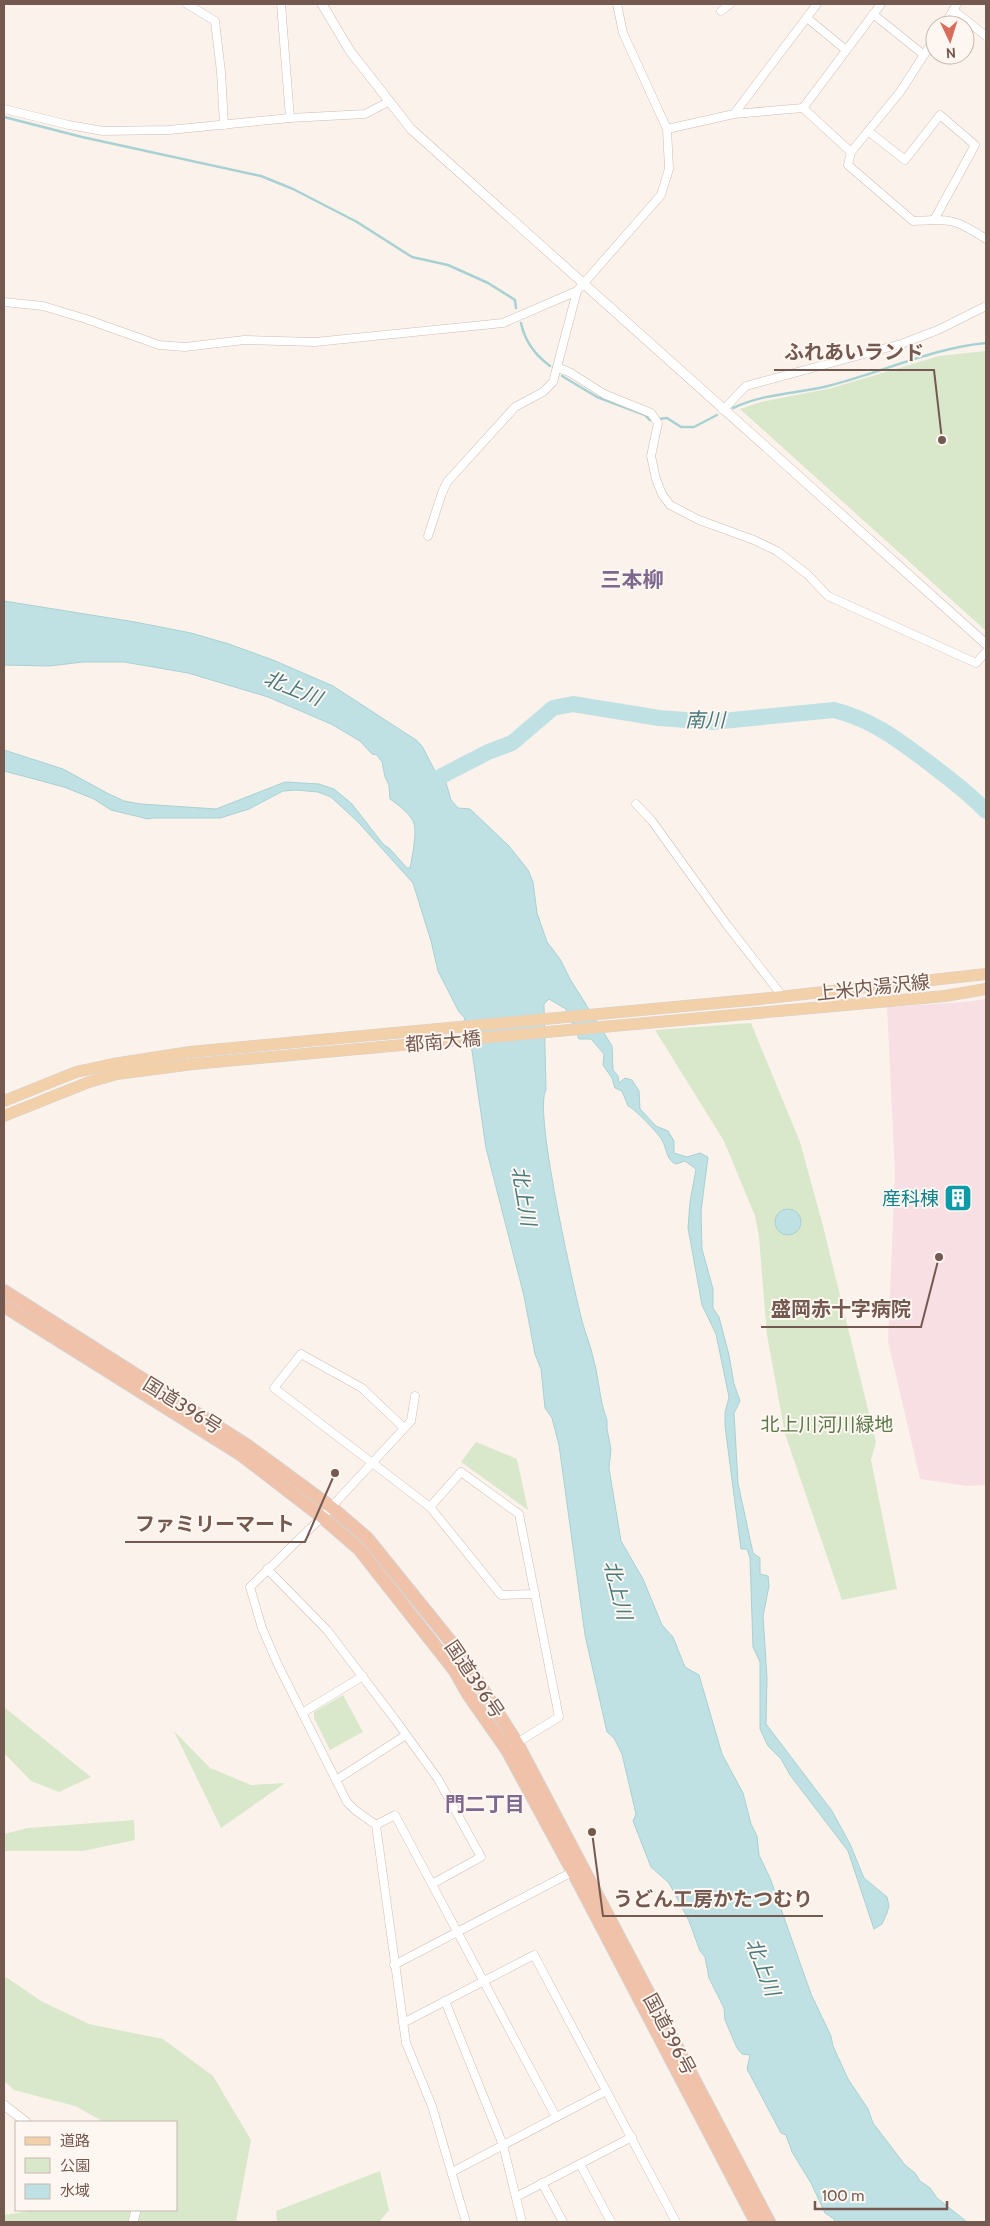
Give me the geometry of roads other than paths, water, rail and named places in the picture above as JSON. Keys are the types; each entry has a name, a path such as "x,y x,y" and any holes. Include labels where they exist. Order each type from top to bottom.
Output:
{"highway":[{"name":"国道396号","path":"4,1291 248,1446 326,1512 359,1549 455,1671 468,1694 512,1746 769,2222"},
{"name":"国道396号","path":"4,1306 240,1454 326,1512"},
{"name":"国道396号","path":"578,1869 756,2222"}],"main road":[{"name":"上米内湯沢線","path":"760,999 986,974"},
{"name":"上米内湯沢線","path":"768,1010 945,996 986,989"},
{"name":"都南大橋","path":"115,1069 190,1052 760,999"},
{"name":"都南大橋","path":"115,1069 192,1064 768,1010"},
{"path":"4,1100 76,1072 115,1069"},
{"path":"4,1116 115,1069"}],"street":[{"path":"187,4 215,21 222,72 224,125"},
{"path":"281,4 290,118"},
{"path":"322,4 350,51 411,129 579,288 723,410 986,644"},
{"path":"4,302 43,306 159,345 185,347 244,340 315,342 503,323 579,288 661,195 669,169 667,129 623,33 617,4"},
{"path":"721,11 730,4"},
{"path":"734,114 817,4"},
{"path":"803,108 881,4"},
{"path":"955,7 986,36"},
{"path":"873,14 924,55 900,92 851,152 848,165 913,221 948,219 962,224 986,239"},
{"path":"807,18 846,50"},
{"path":"4,109 69,125 103,131 169,130 290,118 365,114 388,102"},
{"path":"667,129 734,114 803,108 851,152"},
{"path":"868,131 905,160 940,115 975,145 934,220"},
{"path":"428,536 447,482 515,407 543,392 553,382 579,288"},
{"path":"723,410 746,386 901,344 938,330 986,306"},
{"path":"557,367 571,373 604,394 651,413 658,423 651,456 656,479 662,494 670,505 699,520 754,540 777,551 807,574 828,596 976,663 986,652"},
{"path":"636,804 652,821 727,925 783,996"},
{"path":"404,1428 362,1388 301,1354 274,1388 430,1507 501,1595 535,1594"},
{"path":"414,1396 411,1421 326,1512 250,1587 262,1628 336,1780 348,1802 355,1810 376,1825 406,2043 432,2106 466,2222"},
{"path":"430,1507 461,1472 519,1514 559,1717 512,1746"},
{"path":"267,1569 327,1630 363,1676 438,1779 481,1858 432,1884"},
{"path":"302,1713 363,1676"},
{"path":"336,1780 406,1735"},
{"path":"376,1825 395,1815 556,2117"},
{"path":"394,1965 578,1869"},
{"path":"403,2023 534,1955 676,2222"},
{"path":"445,2001 503,2145 522,2222"},
{"path":"452,2172 606,2091"},
{"path":"4,2106 25,2121"},
{"path":"516,2197 632,2137"},
{"path":"580,2164 611,2222"},
{"path":"542,2184 563,2222"}],"water":[{"name":"北上川","path":"4,601 135,622 191,633 229,644 273,660 333,686 416,740 422,746 435,771 446,783 451,800 458,808 470,809 509,846 528,870 533,882 537,913 547,942 560,959 570,979 612,1046 613,1070 618,1076 619,1083 625,1078 632,1080 639,1091 640,1109 656,1126 668,1131 674,1141 674,1153 687,1157 700,1153 708,1157 701,1211 702,1249 713,1289 713,1308 719,1317 734,1384 740,1401 734,1413 738,1483 753,1553 760,1558 760,1574 768,1576 769,1586 763,1616 767,1678 766,1724 832,1811 850,1844 864,1878 887,1897 889,1906 887,1913 882,1924 874,1929 848,1851 790,1775 781,1759 768,1746 760,1729 760,1662 753,1647 750,1558 747,1549 741,1549 725,1426 725,1413 729,1397 716,1334 702,1305 688,1228 690,1202 696,1169 685,1161 676,1164 670,1160 660,1137 641,1116 628,1106 622,1091 615,1088 612,1078 603,1065 604,1054 591,1039 579,1039 566,1009 549,999 544,1004 546,1090 543,1104 545,1130 556,1201 571,1274 596,1368 607,1420 611,1449 609,1468 621,1541 643,1579 662,1625 673,1637 685,1667 699,1675 722,1754 743,1793 751,1824 757,1836 759,1855 770,1878 811,1994 831,2036 833,2046 848,2079 868,2109 873,2123 905,2165 915,2173 920,2181 930,2188 937,2198 967,2222 835,2222 834,2219 825,2213 811,2183 792,2152 786,2135 781,2133 747,2069 750,2055 742,2054 737,2048 725,2020 724,2008 709,1978 705,1957 700,1951 689,1921 669,1883 651,1867 633,1821 636,1814 622,1754 614,1738 607,1732 585,1635 559,1445 552,1418 545,1408 541,1369 535,1354 524,1296 486,1148 472,1051 464,1017 459,1012 438,971 413,883 358,822 331,797 318,792 283,791 249,809 220,818 148,819 111,810 94,799 64,787 4,771 4,750 63,769 124,801 141,804 216,809 285,782 319,784 334,789 352,804 383,844 407,868 410,868 415,830 413,821 409,815 390,799 389,785 382,762 377,755 372,754 360,741 331,724 268,697 188,673 124,662 83,662 49,666 4,665"},
{"path":"788,1209 797,1213 801,1222 797,1231 788,1235 779,1231 775,1222 779,1213"}],"waterway":[{"path":"4,117 82,137 261,176 293,189 357,222 412,257 448,265 488,283 515,300 516,308"},
{"path":"521,323 531,348 550,366"},
{"path":"733,408 757,399 816,389 848,381 926,355 986,343"},
{"path":"562,376 597,397 645,415 650,420 667,418 681,427 694,427 717,415"},
{"name":"南川","path":"419,783 436,779 488,752 512,743 553,708 573,704 659,718 712,722 834,710 862,720 898,740 953,782 986,811"}],"place":[{"name":"ふれあいランド","path":"942,440"},
{"name":"産科棟","path":"958,1198"},
{"name":"盛岡赤十字病院","path":"939,1257"},
{"name":"ファミリーマート","path":"335,1473"},
{"name":"うどん工房かたつむり","path":"592,1832"}],"district":[{"name":"三本柳","path":"632,580"},
{"name":"門二丁目","path":"485,1804"}],"park label":[{"name":"北上川河川緑地","path":"827,1424"}]}
